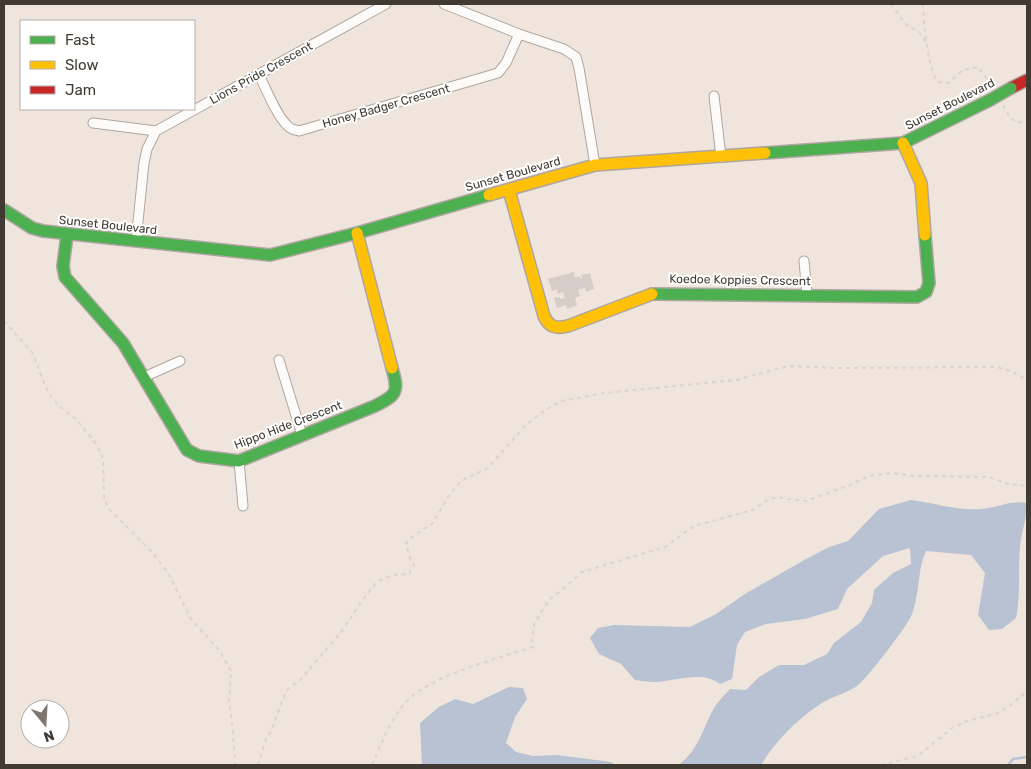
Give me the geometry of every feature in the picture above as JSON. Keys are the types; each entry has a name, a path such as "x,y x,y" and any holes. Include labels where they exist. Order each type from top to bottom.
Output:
{"street":[{"name":"Lions Pride Crescent","path":"195,110 386,4"},
{"path":"444,4 519,34 564,49 576,57 595,165"},
{"name":"Honey Badger Crescent","path":"259,75 285,123 291,129 299,131 498,73 506,63 519,34"},
{"name":"Sunset Boulevard","path":"4,210 32,228 67,235 261,255 277,254 595,165 903,143 995,101 1011,88 1027,80"},
{"path":"714,96 721,157"},
{"name":"Lions Pride Crescent","path":"156,131 195,110"},
{"path":"93,123 156,131 147,149 144,163 136,241"},
{"name":"Koedoe Koppies Crescent","path":"509,190 544,316 548,325 553,328 560,329 649,294 807,294 917,297 926,292 929,283 921,183 903,143"},
{"name":"Hippo Hide Crescent","path":"67,235 63,266 65,277 123,343 187,450 199,456 239,461 375,406 394,396 397,386 357,233"},
{"path":"804,261 807,294"},
{"path":"279,360 302,435"},
{"path":"144,377 180,361"},
{"path":"239,461 242,506"}],"path":[{"path":"891,4 909,27 919,32 927,44"},
{"path":"923,4 927,44 932,70 938,82 948,83 963,70 978,68 993,87"},
{"path":"995,101 1014,122 1027,121"},
{"path":"4,321 32,352 51,397 60,408 76,419 97,445 103,460 104,498 109,509 154,552 169,575 191,620 219,650 231,671 229,702 235,765"},
{"path":"258,765 266,739 271,731 286,691 302,678 342,631 361,602 376,584 384,578 393,575 409,574 414,565 409,556 406,543 413,536 432,524 450,494 461,481 488,468 526,425 561,401 605,394 736,380 788,366 835,368 996,367 1019,375 1027,381 1027,388"},
{"path":"372,765 385,735 408,700 416,693 437,682 533,647 534,625 541,612 550,599 582,572 666,547 694,526 753,510 767,500 778,497 806,500 850,485 869,476 892,473 914,476 989,477 1008,484 1027,486"},
{"path":"881,765 918,756 952,728 967,721 995,714 1007,708 1027,691"}],"water":[{"path":"911,500 955,508 973,509 1021,502 1027,503 1020,545 1016,618 1002,629 989,630 978,615 985,573 971,555 926,551 921,566 912,614 896,640 862,682 848,691 823,702 802,717 779,740 761,765 678,765 691,753 714,708 730,689 746,690 759,677 779,665 804,665 827,654 834,643 861,622 872,603 874,590 893,573 911,564 910,548 883,556 847,589 838,609 805,619 766,624 745,632 737,645 732,679 720,684 713,680 697,677 655,682 635,680 621,664 599,654 590,638 598,628 614,625 690,627 716,614 745,594 806,559 829,547 848,541 879,509"},
{"path":"509,687 523,688 527,699 515,717 506,743 516,752 533,756 557,755 611,762 615,765 422,765 420,723 439,707 455,699 473,704"}],"building":[{"path":"574,272 575,278 580,276 580,279 582,278 581,275 590,273 594,289 586,292 585,288 578,290 580,296 575,298 577,305 567,309 566,305 557,308 554,298 565,298 563,292 558,294 557,289 552,291 548,279"}],"waterway":[{"path":"1008,765 1013,759 1027,757"}],"traffic: fast":[{"path":"990,100 1011,88"},
{"path":"765,153 903,143 990,100"},
{"path":"4,210 32,228 43,231 270,255 357,233 489,195"},
{"path":"67,235 63,266 65,277 123,343 187,450 199,456 239,461 375,406 388,399 394,392 395,383 392,368"},
{"path":"652,294 917,297 926,292 929,283 925,235"}],"traffic: slow":[{"path":"903,143 921,183 925,235"},
{"path":"489,195 595,165 765,153"},
{"path":"509,190 544,316 551,325 556,327 568,326 652,294"},
{"path":"357,233 392,368"}],"traffic: jam":[{"path":"1011,88 1027,80"}]}
